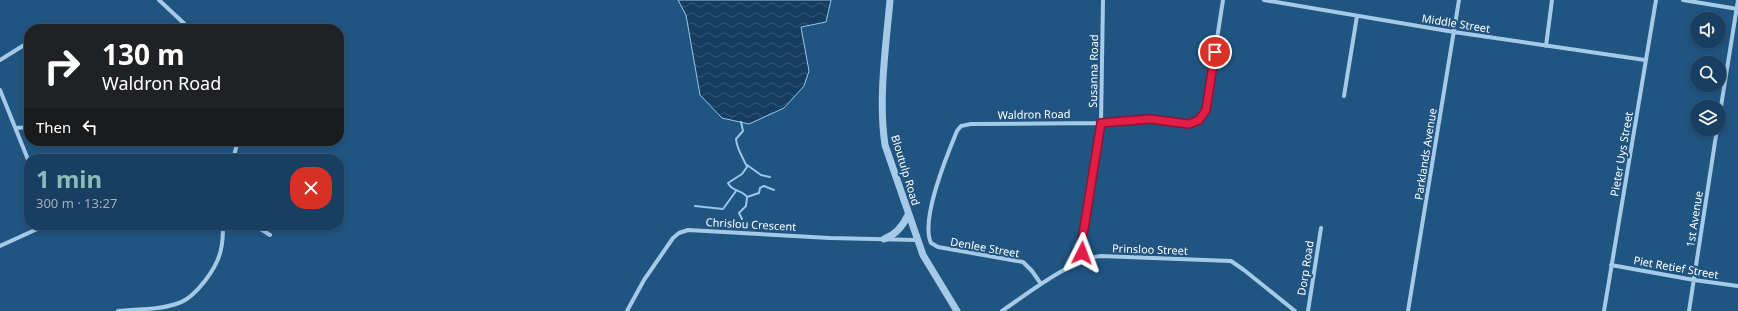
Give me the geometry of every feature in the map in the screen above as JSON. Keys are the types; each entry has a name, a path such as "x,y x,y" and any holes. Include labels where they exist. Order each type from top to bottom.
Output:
{"street":[{"path":"159,0 185,24"},
{"name":"Bloutulp Road","path":"890,0 883,128 891,165 916,240 926,263 957,311"},
{"name":"Susanna Road","path":"1084,260 1082,241 1101,123 1103,0"},
{"name":"Waldron Road","path":"928,229 937,186 957,131 961,126 971,124 1101,123 1150,119 1189,124 1202,118 1206,106 1223,0"},
{"name":"Middle Street","path":"1264,0 1454,32 1645,60"},
{"name":"Parklands Avenue","path":"1408,311 1459,0"},
{"path":"1546,46 1552,0"},
{"name":"Pieter Uys Street","path":"1604,311 1656,0"},
{"path":"1683,0 1737,8"},
{"path":"1722,100 1738,0"},
{"path":"1344,96 1357,16"},
{"path":"0,60 24,45"},
{"path":"0,90 26,154"},
{"path":"16,128 24,127"},
{"name":"1st Avenue","path":"1689,311 1716,136"},
{"path":"884,239 897,231 908,215"},
{"name":"Dorp Road","path":"1308,311 1321,228"},
{"name":"Denlee Street","path":"928,229 930,240 934,246 1023,262 1032,271 1041,284"},
{"path":"0,246 35,230"},
{"path":"118,311 164,307 180,303 193,295 211,272 217,261 221,250 223,230"},
{"path":"262,230 270,235"},
{"name":"Chrislou Crescent","path":"627,311 673,238 679,233 688,230 830,238 916,240"},
{"name":"Prinsloo Street","path":"1002,311 1041,284 1084,260 1101,256 1218,259 1230,261 1244,270 1295,311"},
{"name":"Piet Retief Street","path":"1611,265 1694,280 1738,286"}],"water":[{"path":"678,0 831,0 826,22 801,27 809,71 804,86 784,108 749,124 722,118 700,95 686,15"}],"waterway":[{"path":"741,122 743,131 736,139 739,150 747,167 742,174 728,183 732,188 745,194 747,197 746,206 739,213 742,219"},
{"path":"747,165 761,175 770,177"},
{"path":"747,197 759,193 760,188 764,186 774,190"},
{"path":"695,206 723,209 736,191"}],"route":[{"path":"1082,253 1081,244 1101,123 1142,119 1162,120 1185,124 1192,124 1196,122 1202,118 1206,110 1215,52"}]}
